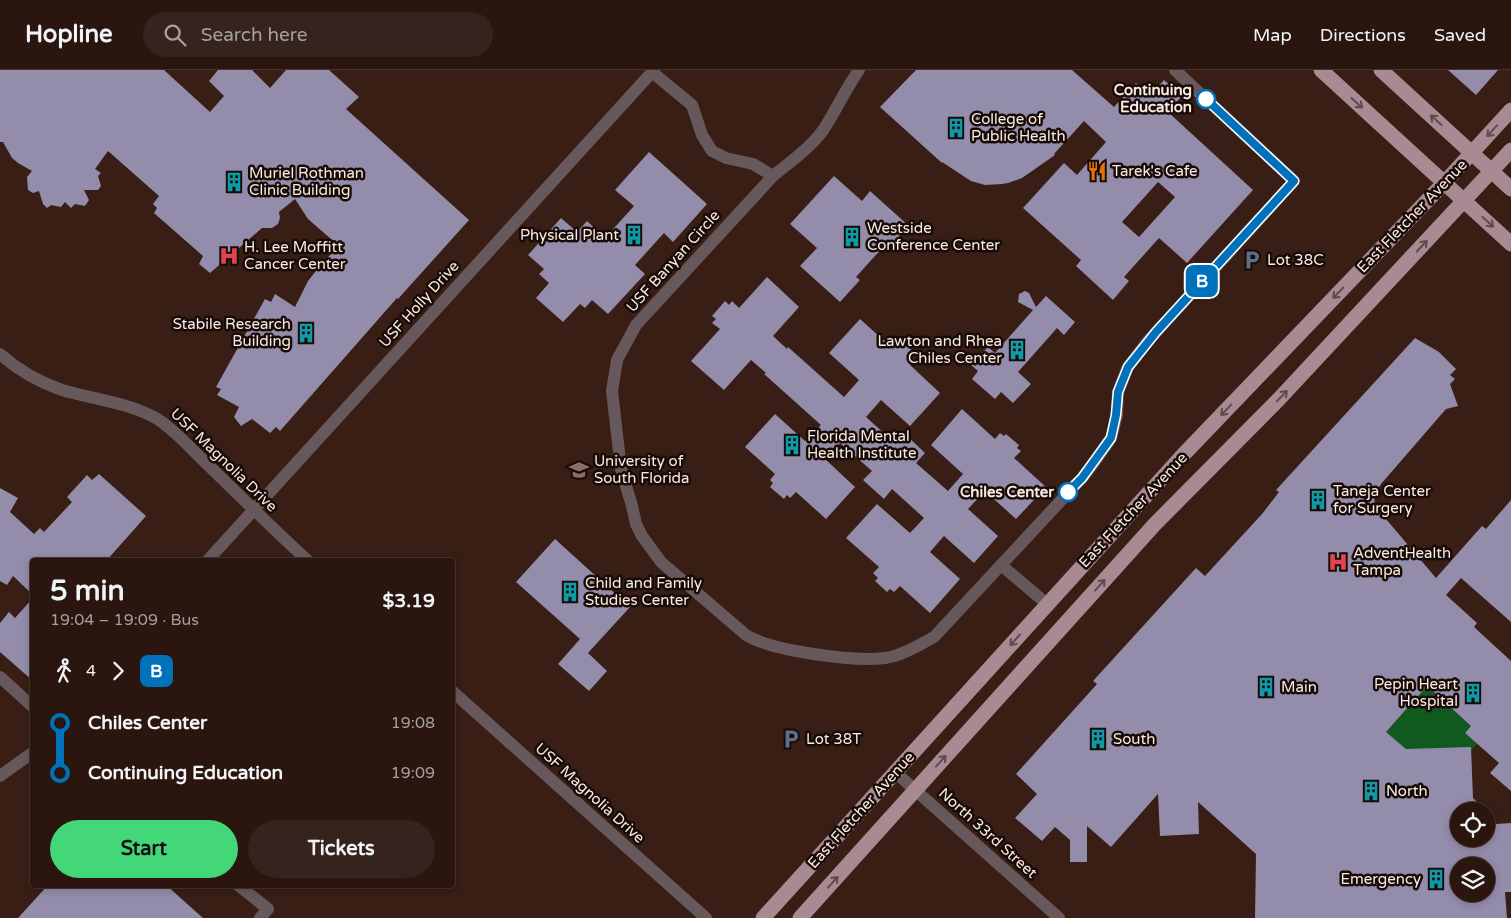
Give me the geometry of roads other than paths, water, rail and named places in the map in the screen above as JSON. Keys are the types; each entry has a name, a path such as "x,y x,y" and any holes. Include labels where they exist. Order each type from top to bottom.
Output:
{"main road":[{"path":"1321,70 1511,244"},
{"path":"1381,70 1511,189"},
{"name":"East Fletcher Avenue","path":"763,918 1183,455 1445,182 1511,110"},
{"name":"East Fletcher Avenue","path":"800,918 1155,524 1279,399 1511,150"}],"street":[{"name":"USF Banyan Circle","path":"859,70 827,125 797,156 773,176 636,325 617,360 612,391 622,469 636,524 645,541 661,562 755,641 790,650 859,659 887,658 934,637 1082,478 1111,438 1118,392 1132,361 1156,332 1294,181 1175,70"},
{"path":"653,71 692,106 702,135 712,151 726,158 753,164 773,176"},
{"name":"USF Holly Drive","path":"210,558 653,71"},
{"name":"USF Magnolia Drive","path":"0,354 36,380 63,390 120,404 154,417 180,438 305,558"},
{"path":"1001,565 1047,604"},
{"path":"0,676 30,704"},
{"name":"USF Magnolia Drive","path":"455,694 706,918"},
{"path":"0,776 30,754"},
{"name":"North 33rd Street","path":"896,772 1058,918"},
{"path":"242,888 268,909 260,918"}],"place":[{"name":"Continuing Education","path":"1206,99"},
{"name":"College of Public Health","path":"956,128"},
{"name":"Tarek's Cafe","path":"1097,171"},
{"name":"Muriel Rothman Clinic Building","path":"234,182"},
{"name":"Physical Plant","path":"634,235"},
{"name":"Westside Conference Center","path":"852,237"},
{"name":"H. Lee Moffitt Cancer Center","path":"229,256"},
{"name":"Lot 38C","path":"1252,260"},
{"name":"Stabile Research Building","path":"306,333"},
{"name":"Lawton and Rhea Chiles Center","path":"1017,350"},
{"name":"Florida Mental Health Institute","path":"792,445"},
{"name":"University of South Florida","path":"579,470"},
{"name":"Chiles Center","path":"1068,492"},
{"name":"Taneja Center for Surgery","path":"1318,500"},
{"name":"AdventHealth Tampa","path":"1338,562"},
{"name":"Child and Family Studies Center","path":"570,592"},
{"name":"Main","path":"1266,687"},
{"name":"Pepin Heart Hospital","path":"1473,693"},
{"name":"Lot 38T","path":"791,739"},
{"name":"South","path":"1098,739"},
{"name":"North","path":"1371,791"},
{"name":"Emergency","path":"1436,879"}]}
